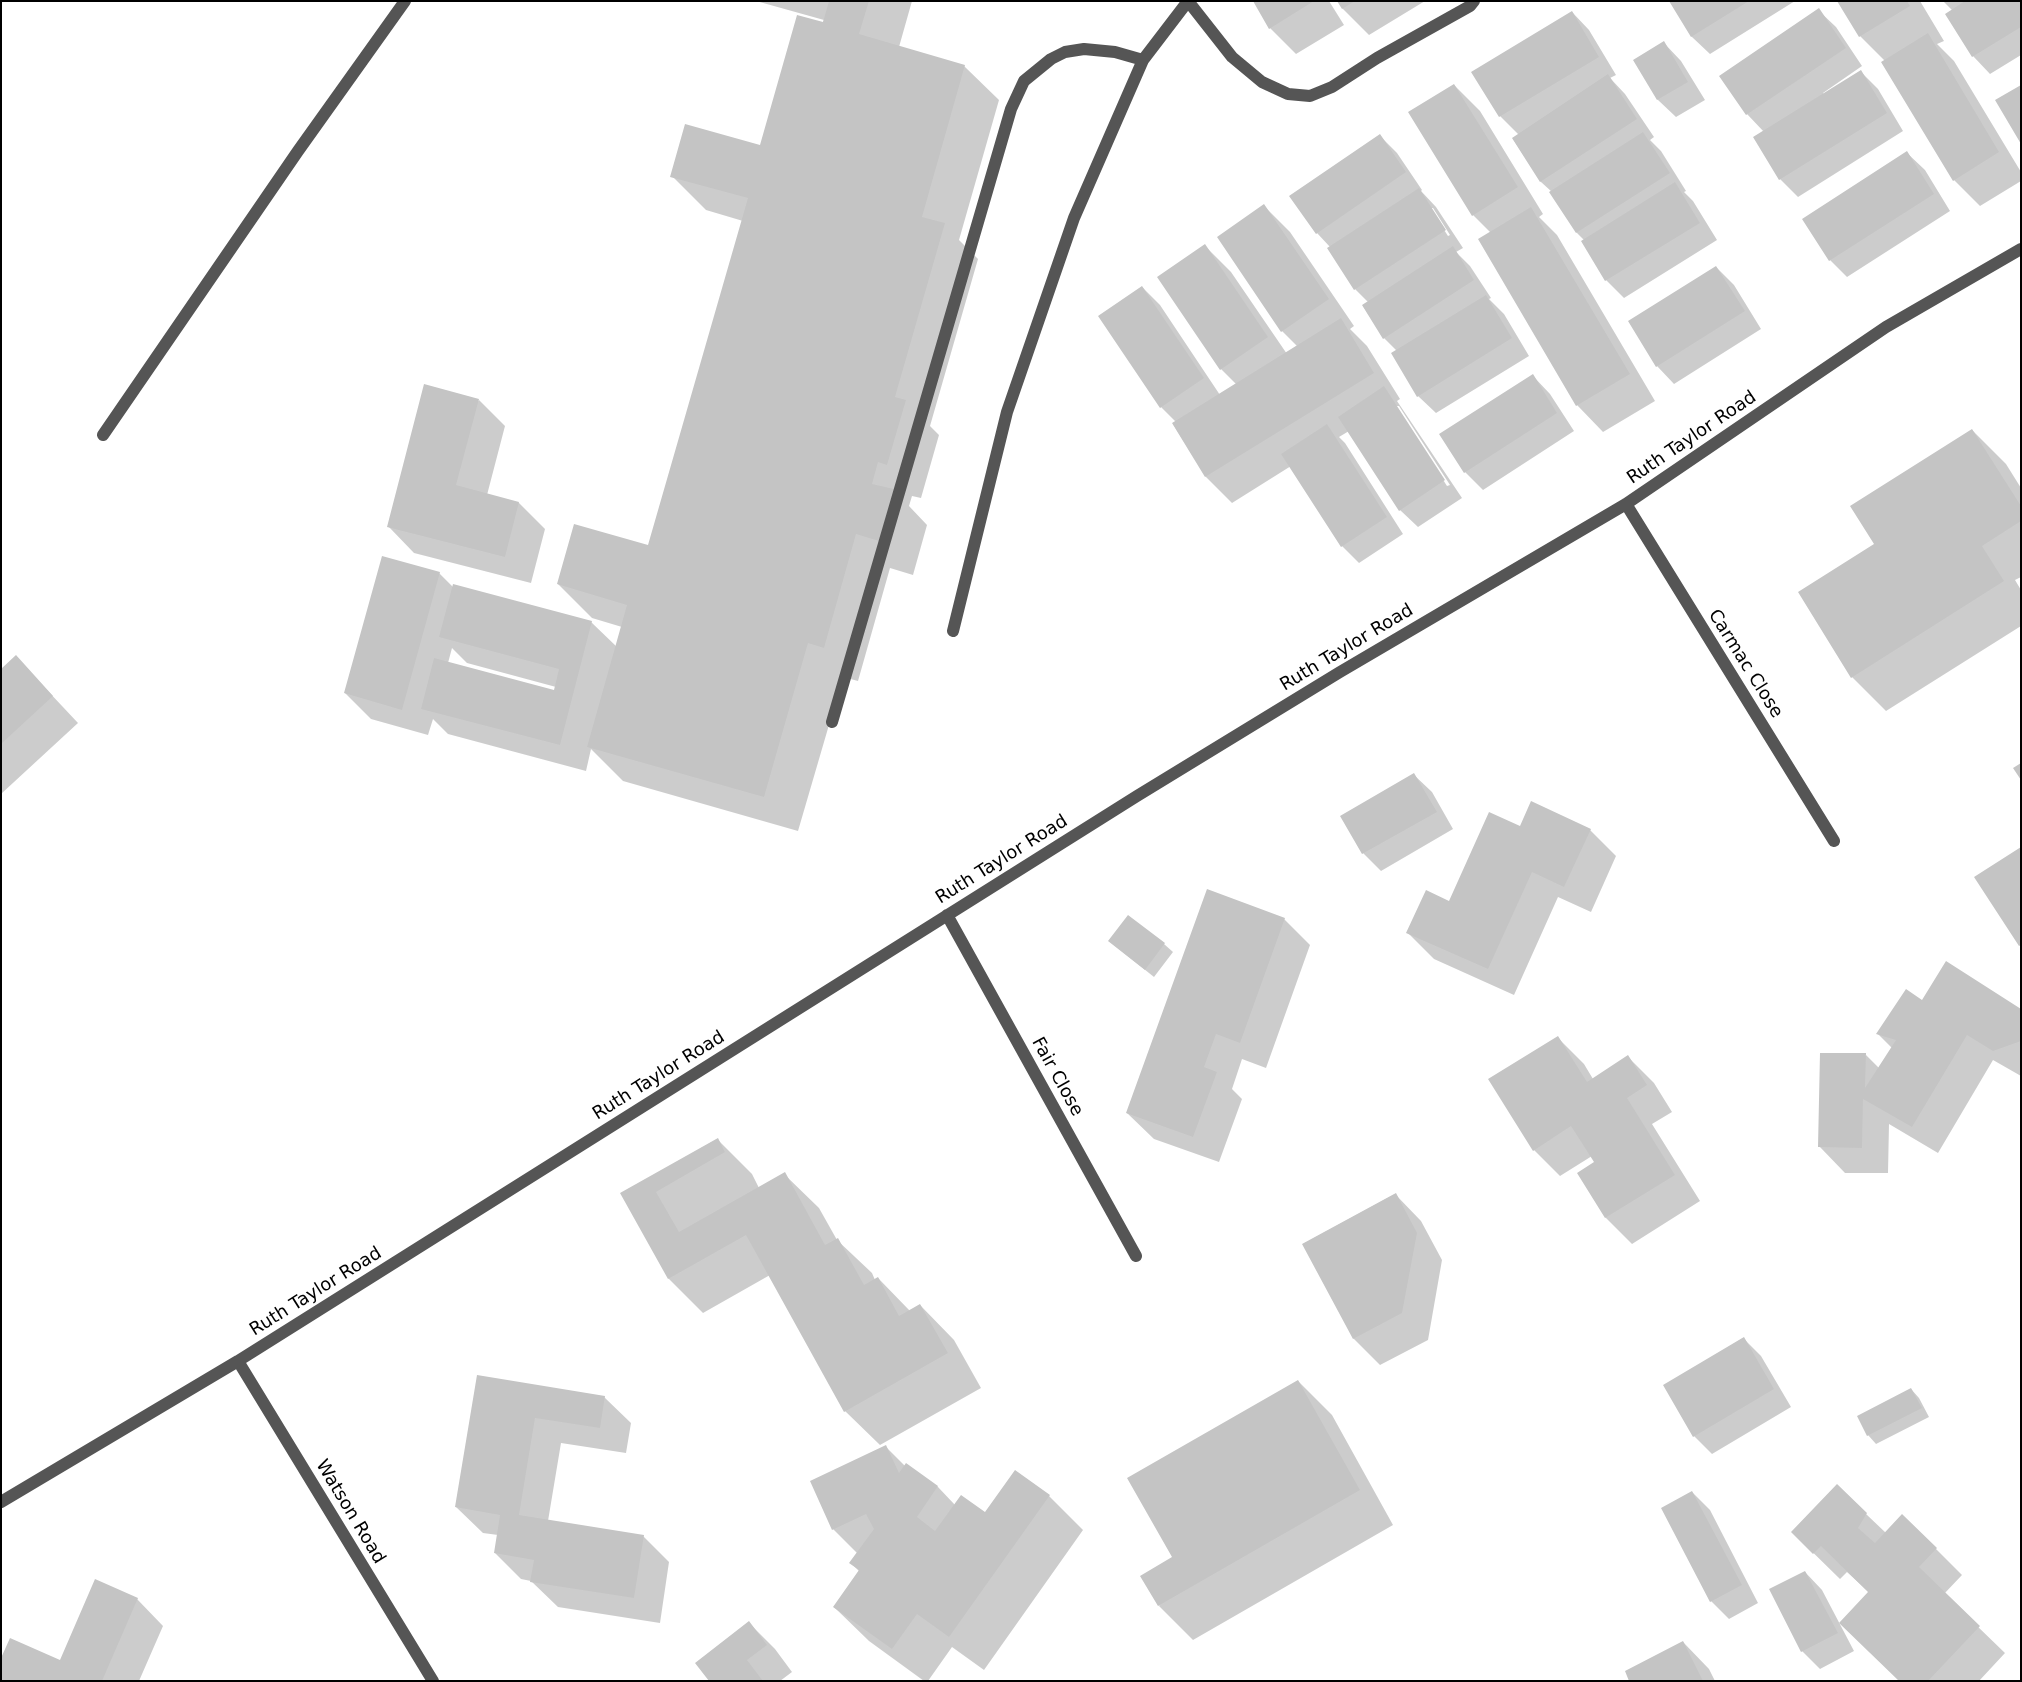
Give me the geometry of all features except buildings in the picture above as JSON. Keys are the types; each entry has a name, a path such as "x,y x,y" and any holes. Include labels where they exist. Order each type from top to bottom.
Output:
{"street":[{"path":"103,435 298,152 405,1"},
{"path":"953,631 1006,412 1074,218 1143,60 1188,1 1232,57 1262,82 1288,94 1310,96 1332,87 1377,58 1470,6 1474,1"},
{"path":"832,722 1011,109 1024,81 1051,59 1065,52 1084,49 1115,52 1143,60"},
{"name":"Ruth Taylor Road","path":"1,1502 238,1362 1137,796 1340,672 1626,504 1886,327 2021,249"},
{"name":"Carmac Close","path":"1626,504 1834,841"},
{"name":"Fair Close","path":"947,916 1136,1256"},
{"name":"Watson Road","path":"238,1362 433,1681"}]}
